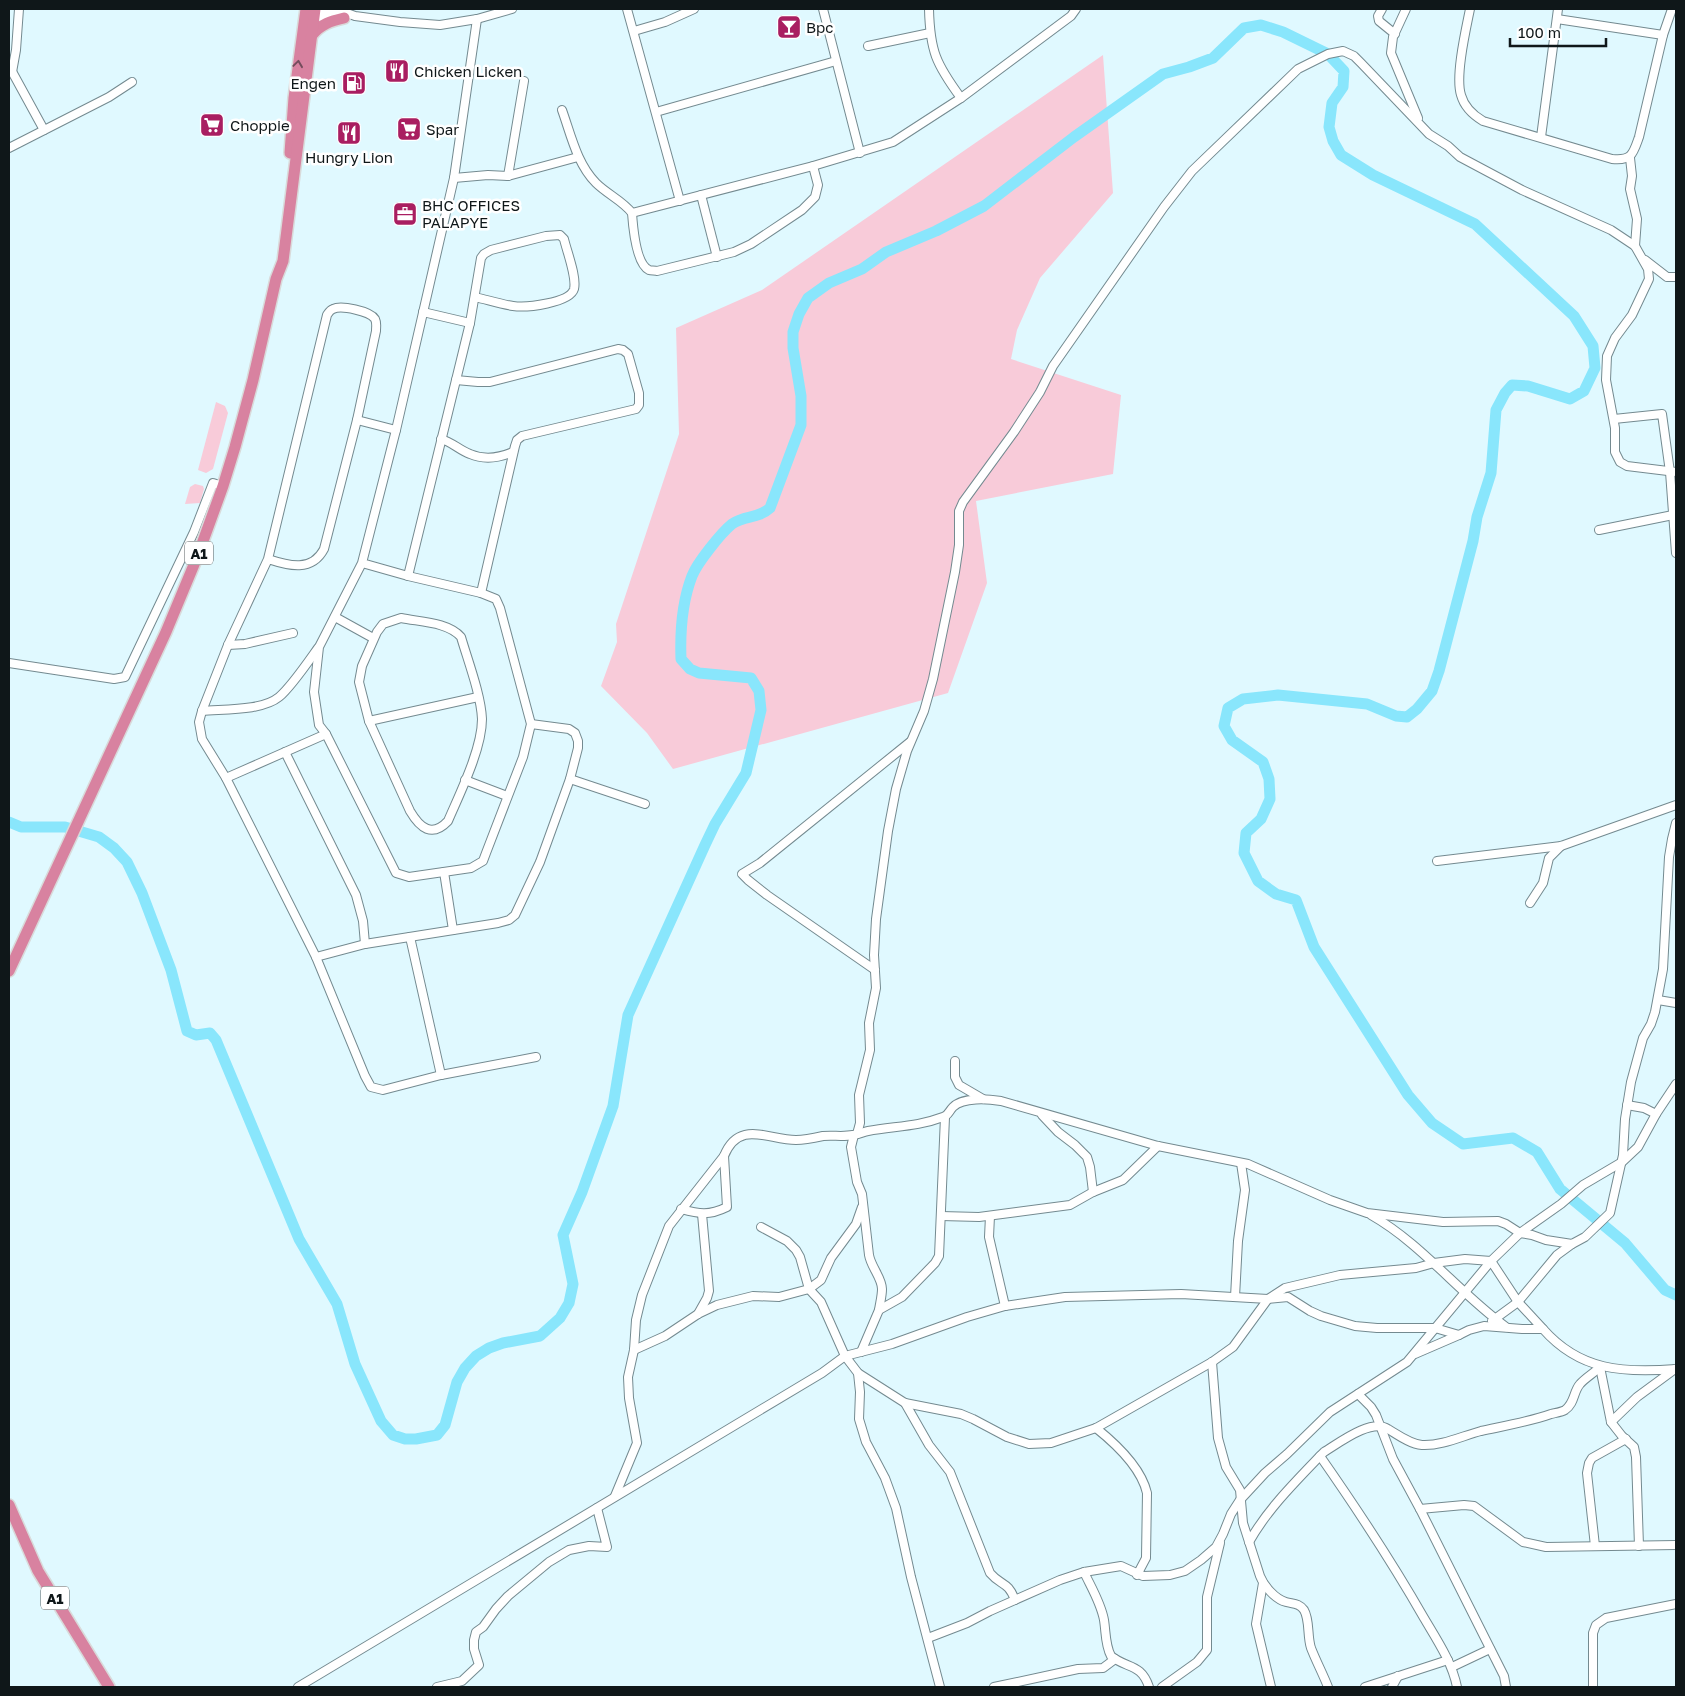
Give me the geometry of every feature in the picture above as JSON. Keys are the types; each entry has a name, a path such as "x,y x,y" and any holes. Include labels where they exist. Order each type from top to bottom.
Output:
{"highway":[{"name":"A1","path":"9,971 182,594 223,486 246,406 276,279 283,262 312,35 311,11"},
{"name":"A1","path":"276,279 290,155 294,98 311,11"},
{"path":"312,35 321,26 345,14"},
{"name":"A1","path":"9,1505 38,1571 109,1687"}],"street":[{"path":"19,9 13,31 16,50 10,69 44,130"},
{"path":"311,11 421,24 456,23 512,9"},
{"path":"627,9 680,200"},
{"path":"634,31 664,22 694,9"},
{"path":"823,9 860,154"},
{"path":"930,9 930,34 940,67 961,98"},
{"path":"632,214 860,154 893,142 961,98 1071,16 1076,9"},
{"path":"1382,9 1378,16 1379,21 1395,34"},
{"path":"1406,9 1395,34 1391,53 1419,122"},
{"path":"1470,9 1460,74 1460,93 1474,116 1483,121 1612,159 1630,158"},
{"path":"1541,137 1558,9"},
{"path":"1635,246 1637,219 1630,189 1632,176 1630,158 1639,137 1663,35 1672,9"},
{"path":"202,711 257,707 270,703 279,697 319,646 362,563 396,430 454,178 477,19"},
{"path":"1556,19 1663,35"},
{"path":"868,46 930,34"},
{"path":"862,1352 878,1310 882,1288 878,1276 871,1265 862,1207 862,1194 857,1182 851,1147 860,1123 859,1095 870,1050 869,1023 876,988 874,955 876,919 888,831 896,789 911,741 924,711 950,602 959,545 959,511 963,502 1014,432 1040,392 1053,366 1164,206 1192,171 1298,69 1334,52 1343,50 1354,56 1429,134 1448,146 1460,157 1522,190 1611,230 1635,246 1648,268 1649,279 1632,315 1615,338 1607,356 1606,380 1614,419 1615,452 1620,462 1627,466 1673,472"},
{"path":"656,112 836,61"},
{"path":"508,176 524,81"},
{"path":"9,148 109,97 132,82"},
{"path":"562,110 578,157 594,181 632,214 641,263 648,269 657,271 717,257 734,252 750,244 802,210 815,197 818,185 813,166"},
{"path":"454,178 488,175 508,176 578,157"},
{"path":"701,195 717,257"},
{"path":"408,576 470,323 481,258 484,254 546,236 560,235 564,239 574,282 573,291 568,296 526,307 513,306 475,296"},
{"path":"1643,258 1668,277 1676,277"},
{"path":"268,559 281,564 301,566 319,558 324,549 357,420 377,324 370,313 334,308 327,314 268,559 228,645 202,711 199,722 202,739 226,778 316,957 371,1087 383,1090 536,1056"},
{"path":"423,312 470,323"},
{"path":"456,380 490,382 611,350 623,350 628,354 638,393 639,405 636,409 522,436 517,440 481,593"},
{"path":"1614,419 1662,414 1673,472 1673,515 1676,553"},
{"path":"357,420 396,430"},
{"path":"441,439 449,441 469,454 487,458 501,457 513,452"},
{"path":"9,663 114,679 125,677 194,532 213,483 223,486"},
{"path":"1599,530 1673,515"},
{"path":"319,646 314,692 319,725 326,734 396,873 409,878 470,868 482,861 523,757 531,724 500,608 496,599 481,593 362,563"},
{"path":"335,617 374,638"},
{"path":"401,618 439,625 456,631 461,637 478,697 482,718 481,731 465,780 448,821 437,829 430,830 416,822 369,721 359,682 359,674 374,638 384,624 401,618"},
{"path":"228,645 244,644 293,632"},
{"path":"369,721 478,697"},
{"path":"316,957 364,944 498,923 509,920 514,915 540,862 570,779 578,748 575,733 569,729 531,724"},
{"path":"226,778 326,734"},
{"path":"875,970 767,895 742,874 760,863 911,741"},
{"path":"285,752 356,895 363,921 364,944"},
{"path":"570,779 646,804"},
{"path":"465,780 507,796"},
{"path":"1437,860 1561,846 1676,805"},
{"path":"1484,1326 1518,1302 1557,1255 1585,1237 1610,1213 1622,1162 1627,1105 1643,1038 1651,1024 1658,1000 1663,969 1669,857 1676,823"},
{"path":"1530,903 1544,883 1549,858 1561,846"},
{"path":"444,872 453,930"},
{"path":"1666,906 1676,906"},
{"path":"410,936 441,1076"},
{"path":"1658,1000 1676,1003"},
{"path":"955,1060 955,1077 960,1090 957,1104"},
{"path":"1162,1687 1198,1662 1207,1650 1207,1597 1220,1541 1231,1514 1240,1500 1265,1473 1288,1454 1330,1412 1406,1362 1491,1261 1520,1233 1561,1204 1583,1185 1622,1162 1638,1147 1656,1114 1676,1084"},
{"path":"959,1085 983,1099"},
{"path":"615,1496 637,1442 629,1398 628,1377 634,1350 636,1320 642,1295 669,1226 724,1156 727,1148 735,1140 753,1132 784,1140 856,1135 868,1131 910,1127 945,1117 957,1104 983,1099 1001,1101 1158,1146 1248,1164 1339,1204 1367,1213 1443,1222 1498,1221 1520,1233 1572,1244"},
{"path":"1627,1105 1644,1108 1656,1114"},
{"path":"1041,1114 1058,1132 1087,1157 1093,1192"},
{"path":"878,1310 902,1297 935,1263 939,1256 945,1117"},
{"path":"941,1216 990,1216 1070,1205 1093,1192 1124,1180 1158,1146"},
{"path":"681,1209 702,1214 727,1207 724,1156"},
{"path":"1235,1297 1238,1241 1245,1190 1241,1163"},
{"path":"634,1350 680,1327 698,1314 717,1305 753,1296 779,1297 810,1289 821,1280 831,1258 856,1224 862,1207"},
{"path":"1367,1213 1406,1238 1464,1293 1507,1328"},
{"path":"698,1314 709,1291 702,1214"},
{"path":"990,1216 988,1236 1005,1306"},
{"path":"761,1227 787,1241 796,1250 810,1289 821,1302 845,1356 858,1372 905,1403 961,1414 1007,1437 1029,1444 1051,1444 1096,1428 1212,1362 1233,1347 1268,1298 1285,1288 1340,1275 1391,1271 1434,1263 1476,1259 1491,1261 1518,1302 1553,1340 1569,1352 1600,1367 1652,1371 1676,1369"},
{"path":"298,1687 822,1373 845,1356 928,1332 967,1317 1005,1306 1065,1297 1119,1294 1181,1294 1268,1298 1288,1297 1321,1316 1355,1326 1435,1328 1459,1335"},
{"path":"1413,1355 1469,1330 1484,1326 1543,1329"},
{"path":"1212,1362 1218,1438 1226,1467 1239,1487 1243,1523 1263,1583 1285,1602 1293,1603 1302,1608 1306,1615 1308,1635 1312,1649 1328,1687"},
{"path":"1600,1367 1611,1422 1634,1447 1639,1546"},
{"path":"1249,1542 1271,1509 1324,1452 1368,1427 1379,1425 1387,1427 1394,1433 1416,1444 1424,1445 1436,1444 1481,1431 1541,1418 1565,1410 1573,1402 1576,1390 1581,1383 1600,1367"},
{"path":"1611,1422 1637,1396 1676,1369"},
{"path":"858,1372 860,1392 859,1419 866,1442 885,1478 896,1508 911,1577 940,1687"},
{"path":"1358,1394 1371,1407 1393,1459 1504,1676 1506,1687"},
{"path":"905,1403 929,1445 950,1472 990,1573 996,1580 1008,1586 1015,1600"},
{"path":"1096,1428 1133,1465 1146,1486 1148,1494 1147,1553 1145,1562 1137,1575"},
{"path":"1596,1546 1587,1473 1589,1463 1592,1458 1626,1439"},
{"path":"1320,1456 1410,1593 1450,1663 1457,1687"},
{"path":"1420,1509 1470,1506 1480,1510 1523,1542 1546,1547 1672,1545 1676,1550"},
{"path":"438,1687 462,1681 479,1665 474,1649 476,1632 484,1627 496,1609 508,1596 549,1562 569,1550 588,1546 607,1547 597,1508"},
{"path":"928,1638 967,1623 1060,1580 1084,1572 1121,1566 1137,1575 1149,1577 1185,1571 1212,1551 1220,1541"},
{"path":"1084,1572 1101,1609 1109,1651 1115,1659 1138,1669 1149,1687"},
{"path":"1263,1583 1256,1624 1271,1687"},
{"path":"1593,1687 1593,1633 1596,1625 1606,1618 1676,1604"},
{"path":"1365,1687 1398,1676 1450,1663 1490,1649"},
{"path":"994,1687 1078,1669 1102,1668 1115,1659"},
{"path":"1392,1687 1398,1676"},
{"path":"1398,1676 1401,1687"}],"shaded area":[{"path":"1103,55 1113,193 1040,278 1017,330 1011,359 1121,395 1113,474 976,501 987,583 948,693 673,769 647,733 601,686 617,642 616,624 679,434 676,328 762,290"},
{"path":"216,402 225,406 228,413 213,469 206,473 198,470"},
{"path":"195,484 203,486 204,489 200,503 185,504 190,487"}],"waterway":[{"path":"9,822 21,827 65,827 99,837 114,848 127,862 142,893 171,970 187,1031 196,1035 210,1033 216,1040 299,1239 337,1304 355,1364 381,1421 393,1435 405,1439 437,1435 445,1425 457,1382 465,1368 476,1356 489,1348 503,1343 540,1336 560,1318 569,1303 573,1284 563,1235 582,1192 613,1106 628,1015 715,824 746,773 761,710 759,691 751,678 699,673 690,669 681,659 682,617 692,576 710,548 732,524 761,514 770,508 801,425 801,396 793,348 793,332 799,314 808,298 829,283 862,269 886,252 936,231 984,206 1074,137 1163,74 1213,58 1244,28 1261,25 1283,32 1328,54 1344,71 1343,87 1332,103 1329,127 1333,141 1341,155 1373,175 1475,224 1574,316 1593,346 1595,368 1584,391 1570,399 1528,386 1512,385 1505,393 1496,410 1491,473 1477,517 1473,541 1439,671 1432,691 1417,709 1407,717 1396,716 1367,704 1278,695 1243,699 1228,708 1224,726 1232,740 1263,762 1269,779 1270,799 1261,819 1246,833 1244,853 1258,881 1276,894 1296,900 1314,947 1408,1095 1432,1123 1463,1144 1513,1138 1537,1152 1560,1189 1625,1243 1665,1290 1676,1295"}],"place":[{"name":"Bpc","path":"789,27"},
{"name":"Chicken Licken","path":"397,71"},
{"name":"Engen","path":"354,83"},
{"name":"Choppie","path":"212,125"},
{"name":"Spar","path":"409,129"},
{"name":"Hungry Lion","path":"349,133"},
{"name":"BHC OFFICES PALAPYE","path":"405,214"}]}
